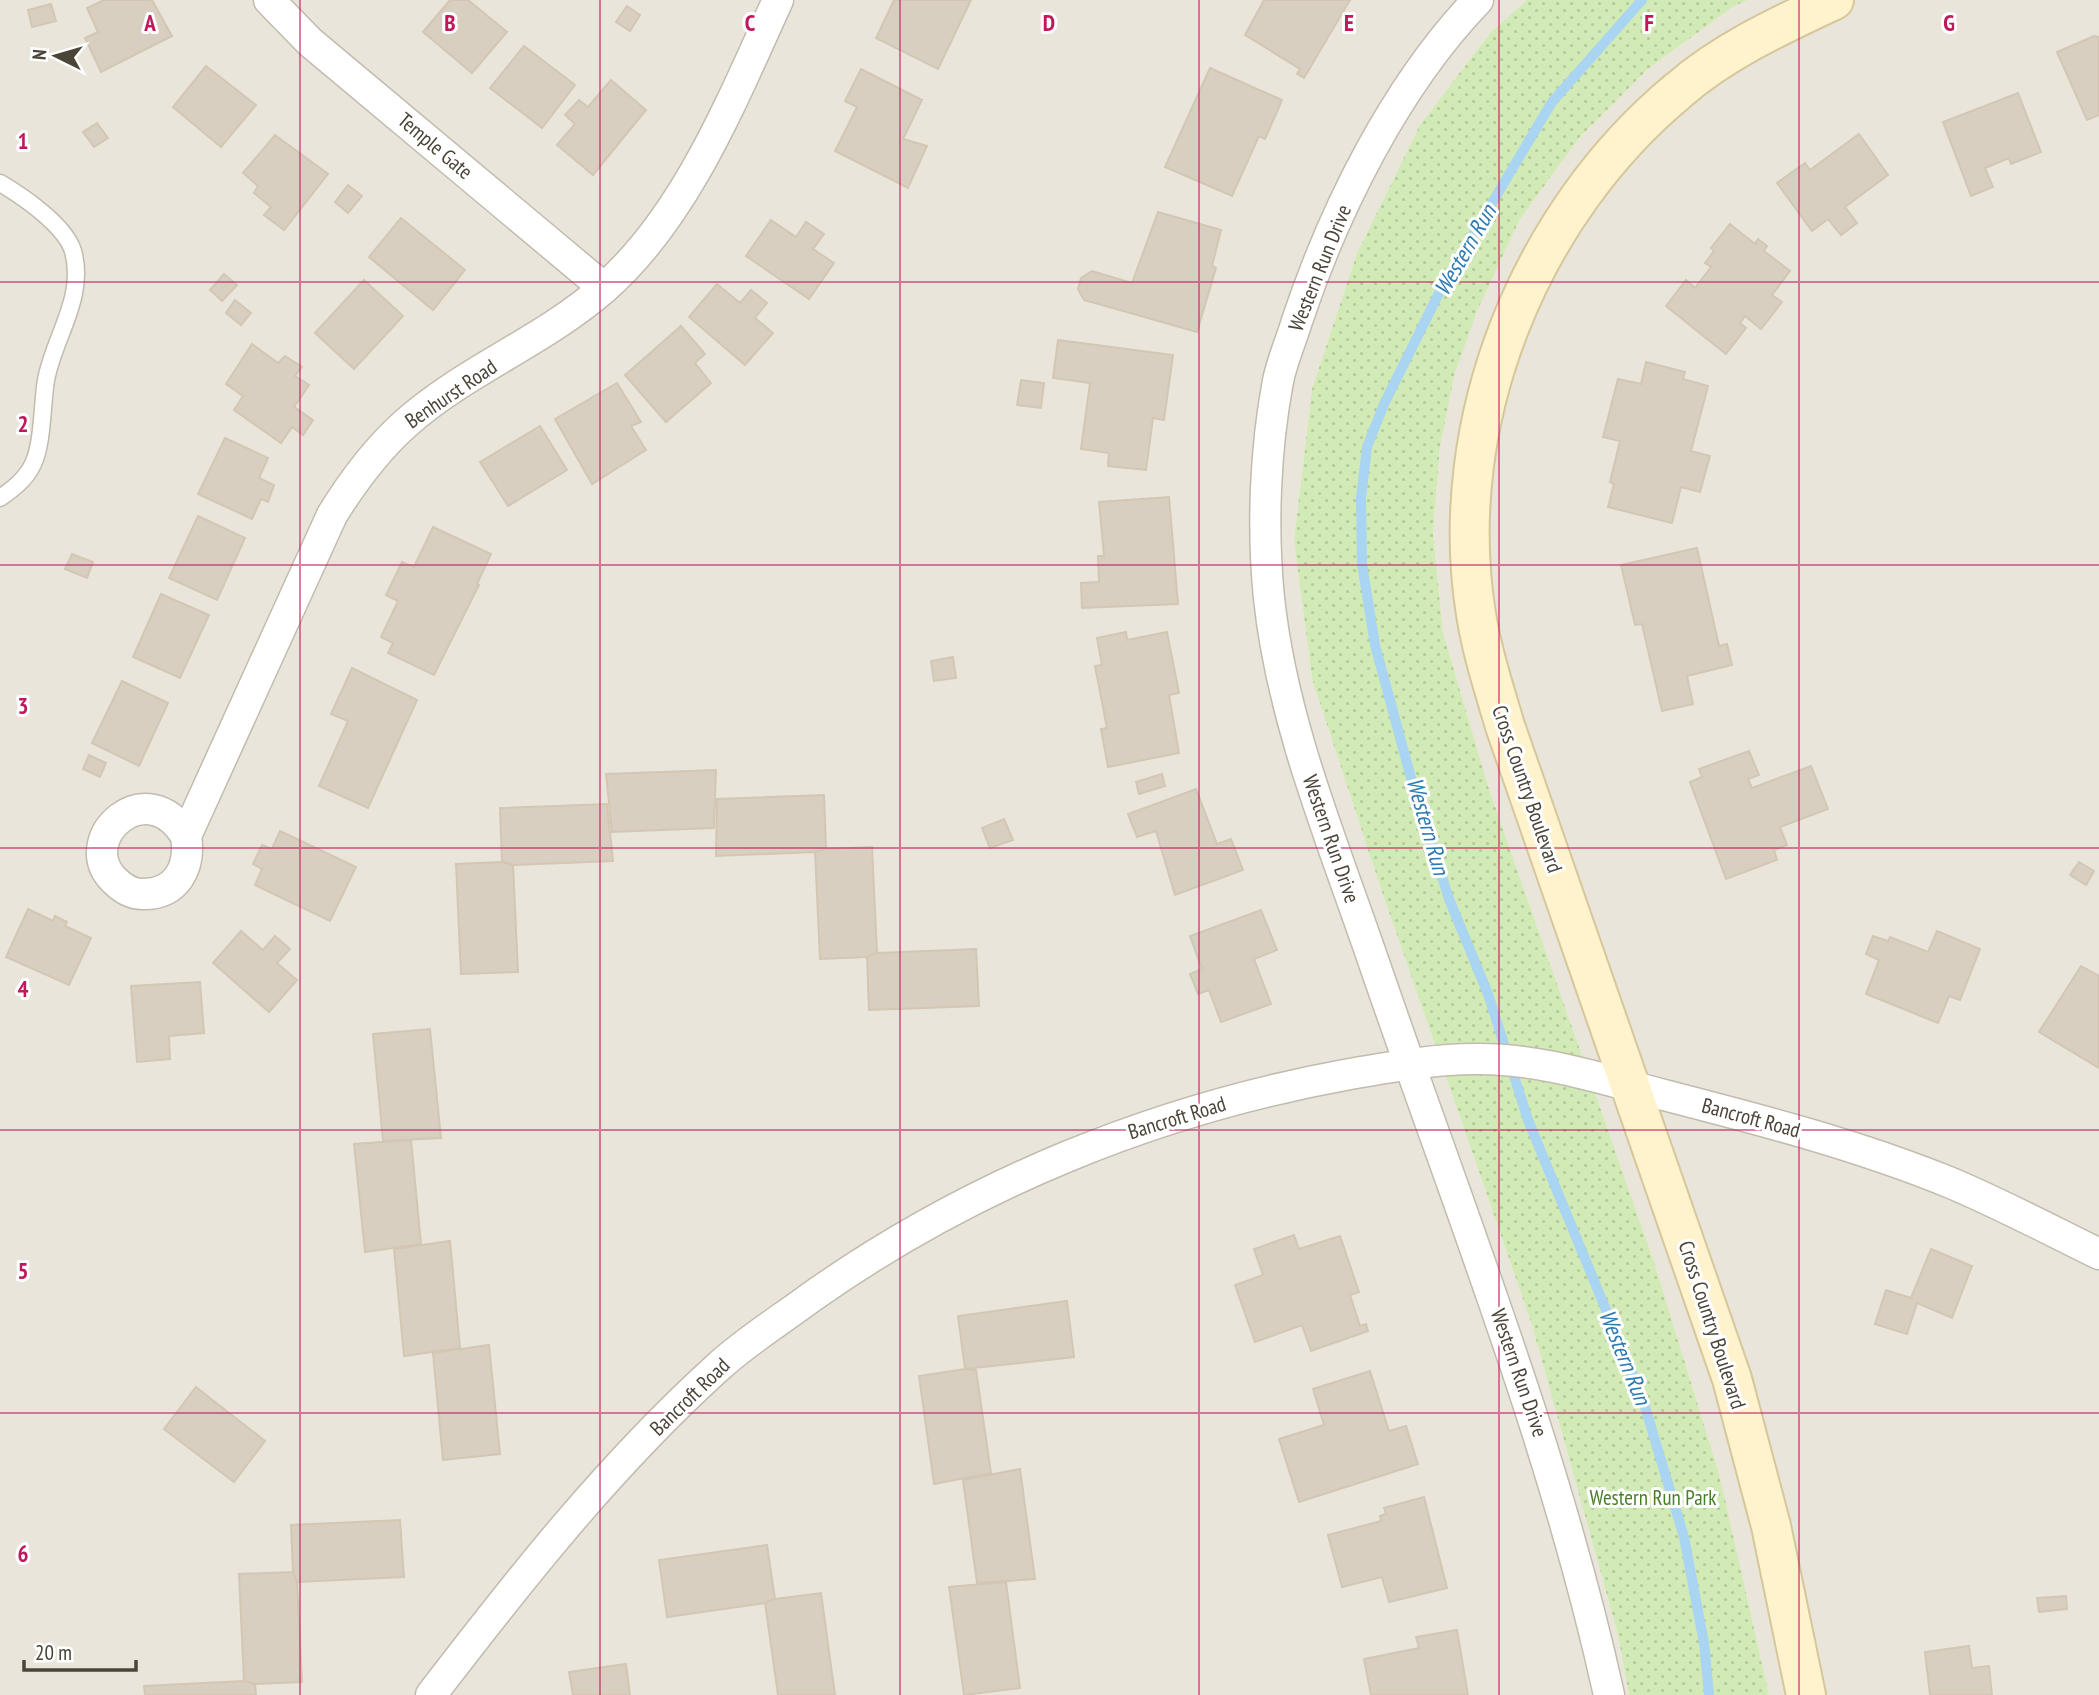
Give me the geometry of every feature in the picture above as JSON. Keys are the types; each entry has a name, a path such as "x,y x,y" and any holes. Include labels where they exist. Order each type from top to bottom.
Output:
{"main road":[{"name":"Cross Country Boulevard","path":"1806,1695 1771,1526 1732,1379 1505,726 1476,614 1470,514 1483,419 1496,364 1516,310 1570,210 1637,127 1680,88 1730,54 1834,0"}],"street":[{"name":"Temple Gate","path":"269,0 310,43 604,288"},
{"name":"Benhurst Road","path":"186,836 332,515 361,469 404,424 438,398 559,323 604,288 680,198 725,114 778,0"},
{"name":"Western Run Drive","path":"1478,0 1422,68 1379,138 1336,220 1278,379 1269,457 1266,522 1269,596 1279,665 1297,737 1409,1064 1513,1350 1551,1468 1609,1695"},
{"name":"Bancroft Road","path":"431,1695 529,1567 591,1495 721,1364 854,1267 953,1209 1049,1163 1194,1110 1315,1081 1409,1064 1475,1059 1571,1070 1849,1146 1951,1183 2099,1254"}],"lane":[{"path":"0,183 53,223 73,250 76,281 71,312 52,354 34,463 19,484 0,498"}],"shaded area":[{"path":"0,0 1528,0 1490,33 1420,125 1357,253 1312,389 1294,540 1312,679 1380,886 1532,1325 1618,1635 1629,1695 0,1695"},
{"path":"1748,0 2099,0 2099,1695 1769,1695 1720,1477 1654,1262 1489,789 1443,633 1433,532 1440,447 1455,373 1476,311 1520,219 1580,137 1648,69 1734,6"}],"green space":[{"name":"Western Run Park","path":"1527,0 1748,0 1734,6 1648,69 1580,137 1520,219 1477,311 1455,373 1440,447 1433,532 1443,633 1489,789 1654,1262 1720,1477 1769,1695 1629,1695 1618,1635 1532,1325 1380,886 1312,679 1294,540 1312,389 1357,253 1420,125 1490,33"}],"building":[{"path":"104,0 152,0 172,36 101,72 85,38 98,32 87,8"},
{"path":"450,0 468,0 507,32 472,73 423,32"},
{"path":"894,0 971,0 938,69 876,38"},
{"path":"1264,0 1350,0 1304,78 1297,74 1300,69 1245,35"},
{"path":"51,4 56,21 32,27 28,10"},
{"path":"627,6 640,15 630,31 616,22"},
{"path":"2094,36 2099,37 2099,115 2087,120 2057,52"},
{"path":"524,46 575,85 542,128 490,88"},
{"path":"206,66 256,105 221,147 173,107"},
{"path":"1210,68 1282,100 1265,139 1259,136 1232,196 1165,167"},
{"path":"861,69 922,100 903,139 927,146 908,188 835,151 857,107 845,101"},
{"path":"611,80 646,110 593,175 557,145 575,124 565,115 579,100 588,107"},
{"path":"2018,93 2041,152 2011,164 2009,158 1985,168 1993,187 1971,196 1943,122"},
{"path":"97,123 108,138 94,147 83,132"},
{"path":"1859,134 1888,175 1845,207 1857,223 1841,235 1828,219 1812,231 1777,183 1805,163 1810,170"},
{"path":"275,135 328,174 284,230 264,215 271,207 254,193 258,186 243,173"},
{"path":"348,185 362,196 348,213 335,202"},
{"path":"1158,212 1221,230 1212,266 1216,268 1197,332 1084,300 1078,289 1081,278 1092,271 1132,283"},
{"path":"401,218 465,270 433,310 369,257"},
{"path":"771,220 796,237 806,222 824,234 813,249 834,263 809,299 746,256"},
{"path":"1730,224 1755,244 1758,239 1767,246 1764,251 1790,271 1772,295 1782,302 1761,329 1745,316 1740,323 1746,328 1726,354 1666,306 1686,280 1695,288 1711,267 1705,263 1714,251 1711,248"},
{"path":"224,274 237,285 222,301 210,290"},
{"path":"364,280 403,316 354,369 315,333"},
{"path":"717,284 740,303 751,290 767,303 755,318 773,333 745,365 689,317"},
{"path":"235,300 251,313 241,325 226,313"},
{"path":"681,326 705,354 695,363 711,383 666,422 625,375"},
{"path":"1058,340 1173,355 1164,420 1153,418 1146,470 1108,466 1109,453 1081,449 1090,383 1053,378"},
{"path":"252,344 278,363 285,356 302,367 295,376 309,385 294,407 313,420 303,435 292,427 281,443 234,410 243,396 226,384"},
{"path":"1646,362 1685,372 1683,379 1708,386 1691,451 1710,456 1700,492 1681,487 1672,523 1608,507 1614,484 1610,482 1620,441 1603,437 1618,379 1641,384"},
{"path":"1021,380 1044,383 1041,408 1017,405"},
{"path":"617,383 641,422 631,426 646,450 592,484 555,419"},
{"path":"540,426 567,470 508,506 480,462"},
{"path":"225,438 268,458 259,478 274,485 268,502 261,499 252,519 198,494"},
{"path":"1169,497 1178,604 1082,608 1081,583 1099,582 1098,556 1104,556 1099,502"},
{"path":"198,516 245,538 217,600 169,578"},
{"path":"433,527 491,554 477,584 479,585 434,675 388,653 393,643 381,637 398,601 386,595 402,562 414,567"},
{"path":"1697,548 1719,646 1727,644 1732,665 1687,676 1693,704 1662,711 1642,624 1635,625 1621,565"},
{"path":"72,554 93,562 87,578 65,569"},
{"path":"161,594 209,615 180,678 133,657"},
{"path":"1126,632 1127,640 1167,632 1179,693 1169,695 1179,753 1108,767 1101,729 1107,728 1095,666 1102,665 1097,638"},
{"path":"953,657 956,678 934,681 931,661"},
{"path":"352,668 417,700 368,808 319,786 348,721 331,714"},
{"path":"122,681 168,703 139,766 92,743"},
{"path":"1749,751 1759,775 1748,779 1752,788 1811,766 1828,809 1780,827 1787,845 1774,850 1777,860 1726,879 1690,782 1702,777 1699,769"},
{"path":"89,755 106,763 100,777 83,769"},
{"path":"716,770 714,828 612,832 606,774"},
{"path":"1162,774 1165,786 1139,794 1136,782"},
{"path":"1196,789 1217,844 1231,839 1243,870 1175,895 1156,831 1137,837 1128,814"},
{"path":"824,795 826,849 815,852 716,856 717,799"},
{"path":"607,804 613,861 513,865 502,862 500,808"},
{"path":"1004,819 1013,840 990,848 982,828"},
{"path":"280,831 356,867 330,921 255,885 262,869 253,864 262,845 272,849"},
{"path":"872,847 877,953 867,957 820,959 815,852"},
{"path":"502,862 513,865 518,972 461,974 456,864"},
{"path":"2079,862 2094,871 2086,885 2070,875"},
{"path":"28,909 53,921 55,916 67,922 65,926 91,938 69,985 6,957"},
{"path":"1261,910 1277,950 1254,959 1271,1004 1221,1022 1209,990 1198,994 1190,974 1202,969 1190,936"},
{"path":"241,931 263,950 275,936 290,949 277,963 297,980 269,1012 213,963"},
{"path":"1937,931 1980,949 1960,1000 1949,996 1938,1023 1866,994 1879,960 1866,954 1873,936 1888,941 1890,937 1928,952"},
{"path":"976,949 979,1006 869,1010 867,957 877,953"},
{"path":"2081,966 2099,976 2099,1068 2039,1032"},
{"path":"200,982 204,1033 169,1036 170,1059 137,1062 131,986"},
{"path":"430,1029 441,1138 383,1141 373,1034"},
{"path":"411,1140 421,1244 365,1252 354,1144"},
{"path":"1294,1235 1299,1249 1340,1236 1359,1292 1350,1295 1360,1326 1366,1324 1368,1331 1311,1351 1302,1325 1255,1342 1235,1285 1263,1275 1254,1249"},
{"path":"450,1241 460,1348 404,1356 394,1249"},
{"path":"1931,1249 1972,1266 1952,1318 1917,1303 1907,1334 1875,1324 1886,1290 1911,1298"},
{"path":"1067,1301 1074,1357 965,1369 958,1316"},
{"path":"489,1345 500,1454 443,1460 433,1353"},
{"path":"965,1369 976,1370 991,1473 934,1484 919,1376"},
{"path":"1370,1371 1389,1431 1406,1426 1418,1464 1299,1502 1279,1439 1324,1425 1313,1389"},
{"path":"196,1387 265,1441 234,1482 164,1429"},
{"path":"1020,1469 1035,1579 977,1583 963,1480"},
{"path":"1424,1497 1447,1588 1389,1602 1382,1577 1342,1587 1328,1535 1381,1521 1380,1516 1386,1514 1384,1508"},
{"path":"400,1520 404,1577 297,1582 293,1572 291,1525"},
{"path":"767,1545 775,1599 765,1603 667,1617 659,1560"},
{"path":"293,1572 297,1582 302,1682 255,1684 244,1681 239,1574"},
{"path":"1006,1582 1020,1688 964,1695 949,1587"},
{"path":"821,1593 835,1695 778,1695 765,1603 775,1599"},
{"path":"2066,1596 2067,1609 2039,1612 2037,1598"},
{"path":"1457,1630 1468,1695 1371,1695 1364,1659 1419,1648 1416,1637"},
{"path":"1969,1646 1972,1668 1989,1666 1992,1695 1930,1695 1925,1652"},
{"path":"626,1664 630,1695 573,1695 569,1672"},
{"path":"244,1681 255,1684 256,1695 145,1695 144,1686"}],"waterway":[{"name":"Western Run","path":"1642,0 1552,102 1442,287 1384,404 1367,447 1361,498 1362,564 1375,645 1411,778 1449,899 1488,994 1528,1120 1643,1400 1684,1537 1704,1643 1709,1695"}]}
